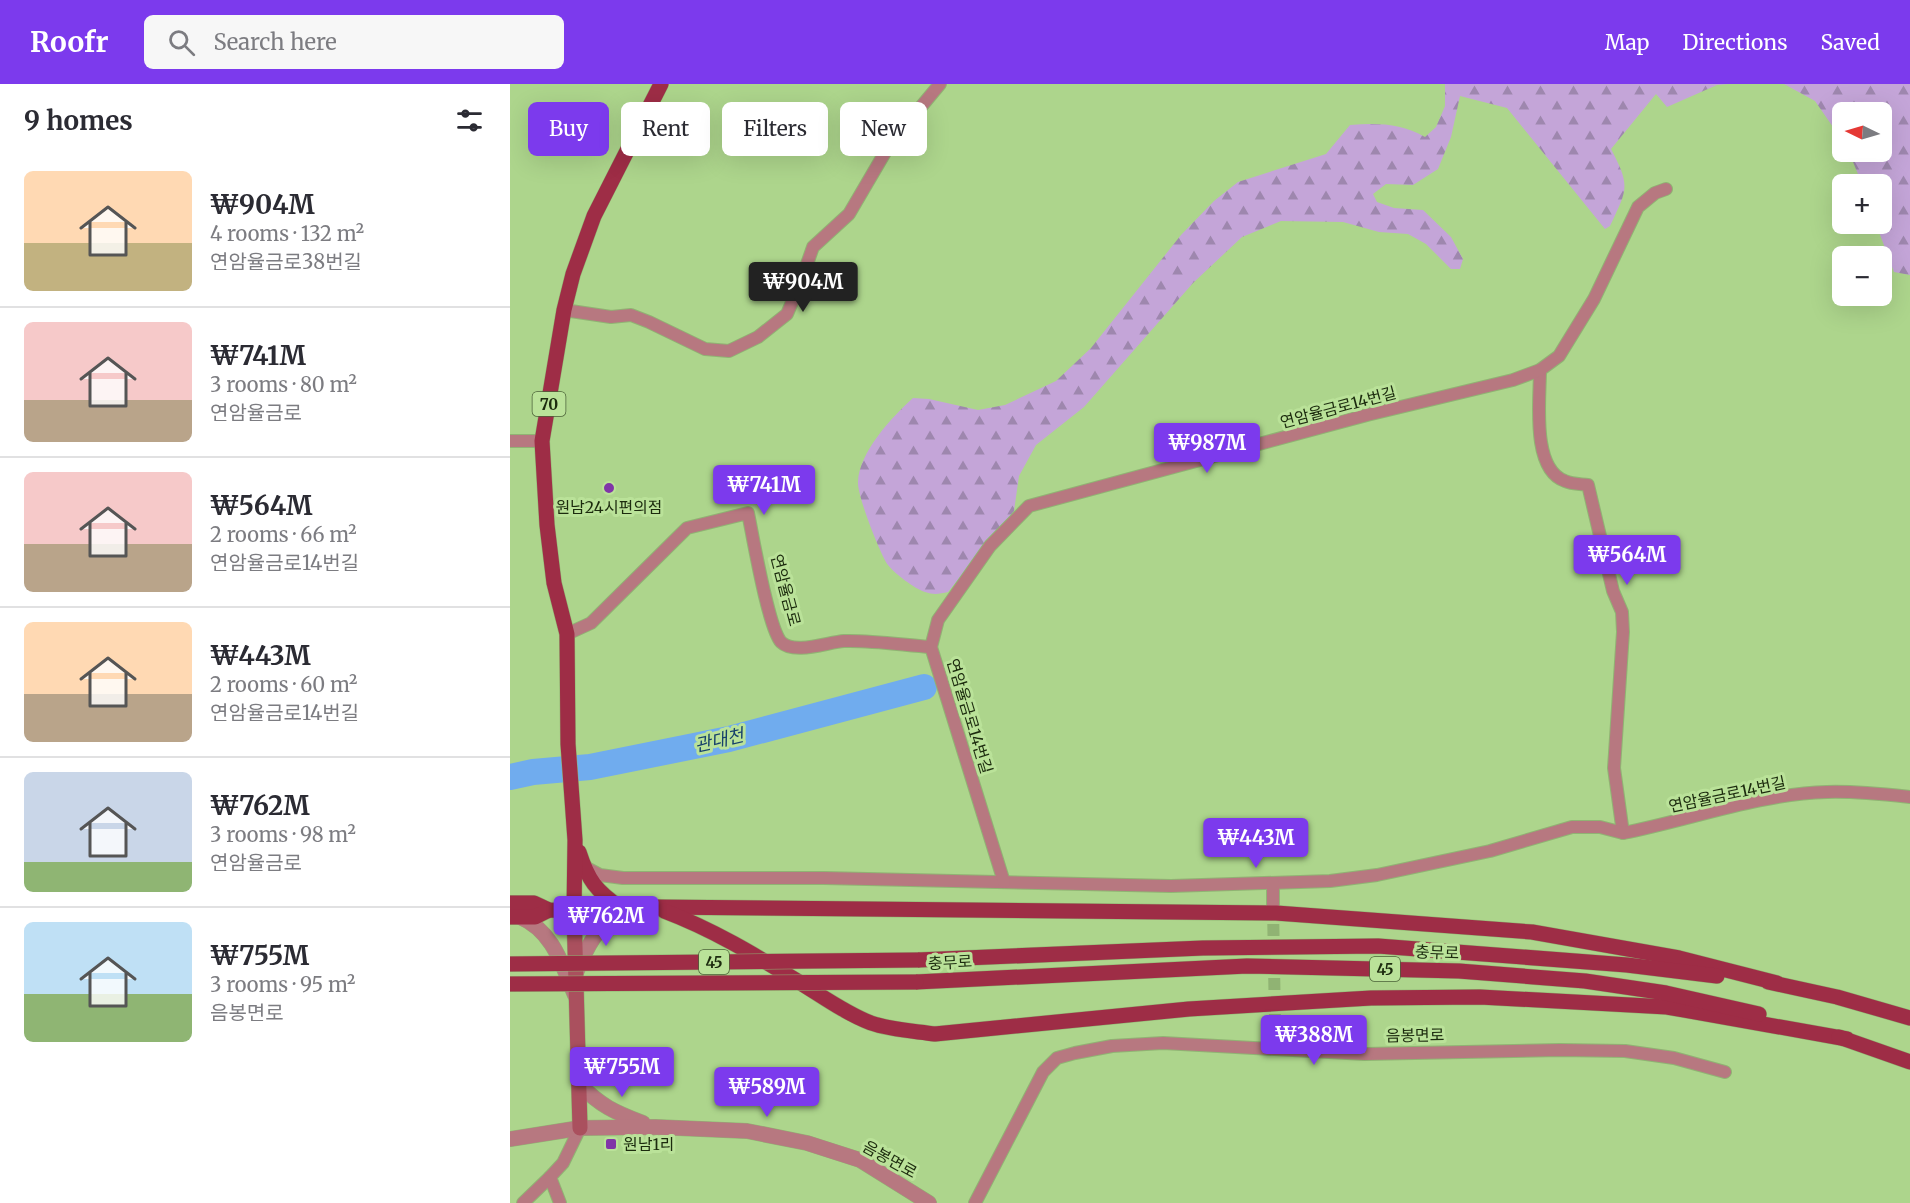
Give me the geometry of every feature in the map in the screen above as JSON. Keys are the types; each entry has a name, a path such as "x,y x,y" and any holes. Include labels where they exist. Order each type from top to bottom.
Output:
{"main road":[{"name":"70","path":"580,1128 575,975 575,840 568,744 567,634 554,583 547,525 542,441 564,310 573,274 594,216 661,84"},
{"path":"575,840 590,882 603,896 621,908"},
{"path":"510,903 534,903 549,910 574,911 654,907 1276,913 1532,932 1679,958 1777,983"},
{"path":"654,907 717,933 850,1013 873,1024 935,1034 1189,1010 1371,998 1480,997 1667,1007 1847,1039"},
{"path":"515,917 535,917 549,910"},
{"name":"충무로","path":"510,964 918,960 1203,948 1378,946 1627,965 1777,983 1910,1018"},
{"name":"충무로","path":"510,984 916,982 1247,966 1458,971 1585,981 1666,993 1789,1022 1847,1039 1910,1062"}],"street":[{"path":"564,310 611,317 631,315 705,349 729,351 758,337 787,314 813,247 849,214 890,144 940,84"},
{"name":"연암율금로14번길","path":"1004,882 931,647 938,620 990,546 1029,506 1367,415 1514,380 1540,370 1559,356 1594,299 1638,207 1655,193 1666,189"},
{"path":"1540,370 1541,449 1548,469 1564,481 1588,485 1613,591 1622,612 1623,632 1614,768 1623,833"},
{"path":"510,441 542,441"},
{"name":"연암율금로","path":"567,634 591,623 687,528 748,513 772,622 781,642 791,648 844,641 931,647"},
{"name":"연암율금로14번길","path":"583,866 600,875 623,878 812,878 1172,886 1329,881 1377,875 1490,850 1572,827 1600,827 1623,833 1767,799 1825,792 1910,797"},
{"path":"1273,883 1273,906"},
{"path":"575,975 597,931 621,908"},
{"path":"515,917 539,928 553,944 576,997"},
{"path":"1275,1023 1275,1048"},
{"name":"음봉면로","path":"975,1203 1043,1072 1057,1058 1112,1046 1163,1043 1365,1054 1550,1050 1624,1051 1674,1058 1725,1072"},
{"path":"579,1084 596,1101 606,1107 655,1127"},
{"name":"음봉면로","path":"510,1139 580,1128 655,1127 747,1131 807,1143 860,1160 929,1203"},
{"path":"523,1203 562,1163 580,1128"},
{"path":"550,1177 560,1203"}],"green space":[{"path":"1445,84 1729,84 1717,85 1667,107 1656,94 1611,149 1622,172 1624,188 1610,226 1605,229 1507,108 1460,96 1451,137 1438,169 1413,185 1386,184 1373,194 1377,202 1394,208 1423,210 1451,237 1463,259 1460,269 1451,269 1426,244 1408,234 1379,232 1343,222 1281,221 1242,237 1193,283 1084,407 1036,445 1019,476 1014,511 948,592 934,594 921,590 888,565 870,524 858,482 870,447 913,398 929,399 978,410 1005,405 1056,381 1091,348 1181,235 1214,201 1238,182 1326,154 1350,125 1389,125 1416,132 1425,137 1436,127 1445,106"},
{"path":"1784,84 1910,84 1910,275 1894,272 1892,246 1884,246 1880,234 1892,234 1892,174 1858,174 1853,162 1892,162 1892,102 1832,102 1832,126 1815,101"}],"waterway":[{"name":"관대천","path":"510,777 533,772 590,767 729,739 924,687"}],"tunnel":[{"path":"1273,906 1275,1023"}],"place":[{"name":"원남24시편의점","path":"609,488"},
{"name":"원남1리","path":"611,1144"}]}
